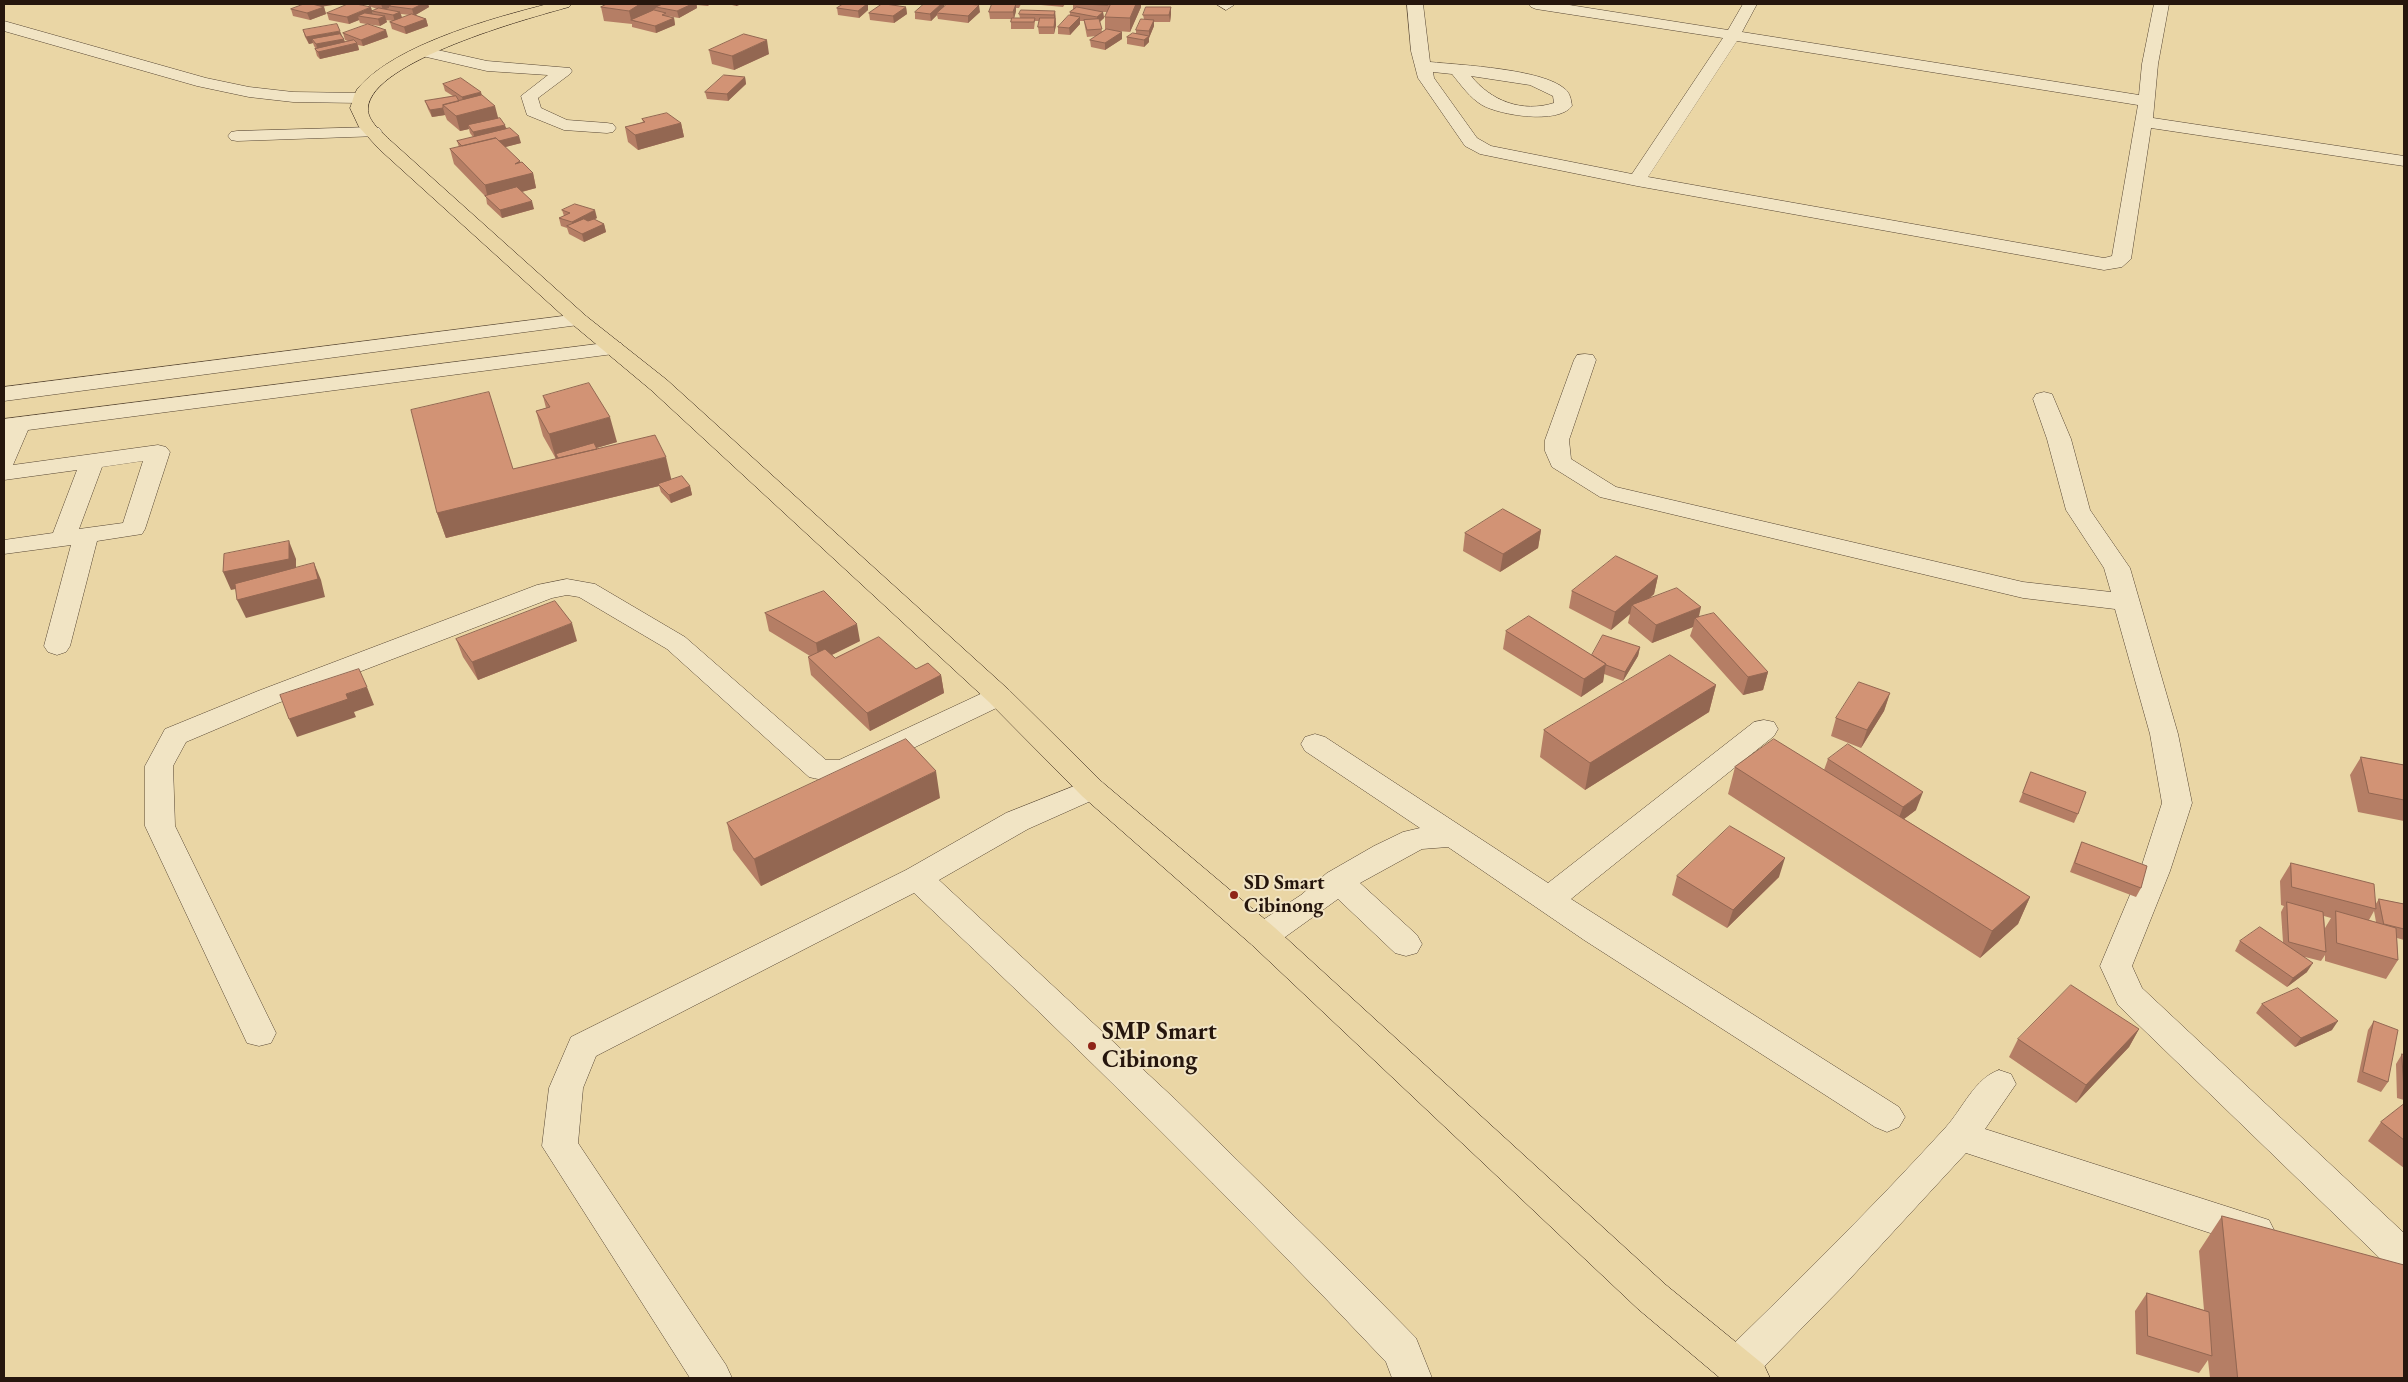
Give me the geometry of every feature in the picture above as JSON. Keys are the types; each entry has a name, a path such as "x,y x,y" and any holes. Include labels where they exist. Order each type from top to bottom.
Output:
{"main road":[{"path":"564,4 520,16 424,52 381,75 360,98 358,108 361,117 385,146 580,320 659,385 999,696 1092,789 1263,936 1652,1297 1744,1373"}],"street":[{"path":"1415,4 1419,51 1426,78 1471,142 1486,150 1637,180 2104,264 2115,263 2121,259 2144,122 2150,64 2162,4"},
{"path":"1536,4 2147,101"},
{"path":"1637,180 1732,36 1750,4"},
{"path":"4,26 203,82 274,95 360,98"},
{"path":"424,52 487,66 564,71 530,96 533,111 564,125 607,128"},
{"path":"1422,66 1458,70 1525,79 1559,91 1563,99 1563,106 1554,110 1498,106 1486,100 1458,70"},
{"path":"332,97 237,136 374,132"},
{"path":"2144,122 2404,161"},
{"path":"4,394 580,320"},
{"path":"4,461 12,425 614,348"},
{"path":"1584,360 1557,440 1557,451 1560,462 1608,492 2022,590 2126,602"},
{"path":"2044,399 2059,439 2078,510 2117,568 2164,734 2177,803 2155,871 2116,966 2130,996 2404,1256"},
{"path":"4,473 158,452 133,529 4,547"},
{"path":"57,646 74,537 92,461"},
{"path":"259,1033 160,826 159,766 175,736 268,697 546,590 567,587 586,590 676,643 820,770 843,770 999,696"},
{"path":"1548,900 1764,729"},
{"path":"1314,744 1548,900 1887,1117"},
{"path":"712,1378 560,1146 566,1088 584,1047 916,878 1017,821 1092,789"},
{"path":"1263,936 1312,903 1338,881 1414,840 1431,836 1454,836"},
{"path":"916,878 1057,1006 1234,1178 1402,1351 1412,1378"},
{"path":"1338,881 1406,944"},
{"path":"1744,1373 1834,1270 1960,1136 1999,1084"},
{"path":"1960,1136 2291,1243"},
{"path":"2366,1267 2404,1280"}],"building":[{"path":"304,4 324,7 307,13 291,9"},
{"path":"348,4 371,7 347,17 327,13"},
{"path":"393,4 422,4 412,9 389,6"},
{"path":"607,4 640,4 629,11 601,7"},
{"path":"663,4 692,4 677,11 656,7"},
{"path":"843,4 867,4 858,11 837,8"},
{"path":"882,4 906,7 893,16 869,13"},
{"path":"924,4 941,4 930,14 915,12"},
{"path":"947,4 979,5 968,16 937,13"},
{"path":"992,4 1016,4 1013,12 989,12"},
{"path":"1111,4 1136,4 1130,18 1105,17"},
{"path":"1077,7 1103,12 1097,17 1070,12"},
{"path":"1146,7 1171,7 1169,15 1143,15"},
{"path":"379,8 400,12 393,15 372,11"},
{"path":"654,10 666,13 662,15 674,18 655,26 631,20"},
{"path":"1021,10 1055,11 1054,15 1019,14"},
{"path":"365,13 385,16 378,19 358,16"},
{"path":"412,14 426,19 404,27 390,22"},
{"path":"1069,15 1080,17 1069,28 1058,27"},
{"path":"1012,18 1035,18 1034,22 1011,22"},
{"path":"1040,18 1055,18 1054,27 1038,27"},
{"path":"1099,19 1102,29 1087,30 1084,20"},
{"path":"1141,19 1154,20 1149,31 1136,30"},
{"path":"337,24 340,31 306,37 303,30"},
{"path":"368,24 386,30 361,40 343,33"},
{"path":"1107,29 1122,32 1105,43 1090,40"},
{"path":"1133,33 1149,36 1144,40 1127,37"},
{"path":"340,34 344,39 316,44 312,39"},
{"path":"744,34 767,40 732,56 709,50"},
{"path":"354,40 357,43 318,52 315,49"},
{"path":"724,75 745,77 727,94 705,92"},
{"path":"461,78 481,92 462,97 443,84"},
{"path":"482,95 495,106 456,116 443,105"},
{"path":"456,96 459,101 443,105 443,108 430,110 425,101"},
{"path":"667,113 681,123 635,135 625,127 645,122 642,119"},
{"path":"500,118 505,125 473,132 468,125"},
{"path":"510,128 519,136 499,141 496,138 462,146 457,141"},
{"path":"496,138 520,161 515,164 522,162 533,173 485,185 450,149"},
{"path":"517,187 532,201 500,210 485,196"},
{"path":"575,204 595,210 572,222 559,218 570,213 562,210"},
{"path":"584,219 588,221 594,219 604,224 582,234 567,226"},
{"path":"589,383 610,417 549,434 536,411 550,407 543,396"},
{"path":"489,392 513,469 655,435 666,457 437,513 411,410"},
{"path":"594,443 597,449 558,458 556,454"},
{"path":"682,476 690,486 669,495 658,484"},
{"path":"1503,509 1541,530 1503,554 1465,533"},
{"path":"289,541 289,559 223,572 224,554"},
{"path":"1616,556 1658,576 1615,612 1572,591"},
{"path":"314,563 318,579 237,600 235,584"},
{"path":"1677,588 1701,607 1656,625 1632,605"},
{"path":"824,591 857,624 816,643 765,613"},
{"path":"555,601 572,623 472,662 456,639"},
{"path":"1714,613 1768,672 1748,677 1695,618"},
{"path":"1529,616 1606,664 1584,679 1506,631"},
{"path":"1603,635 1640,647 1625,672 1606,665 1592,655"},
{"path":"879,637 916,669 928,663 941,675 867,713 808,657 825,649 835,658"},
{"path":"1670,655 1716,685 1590,763 1544,730"},
{"path":"359,669 367,687 346,694 348,699 289,719 280,695"},
{"path":"1859,682 1890,693 1867,730 1836,718"},
{"path":"906,739 936,771 754,859 727,823"},
{"path":"1774,739 2030,897 1992,931 1735,767"},
{"path":"1848,744 1923,792 1903,807 1828,759"},
{"path":"2361,757 2404,765 2404,800 2369,793"},
{"path":"2031,772 2086,792 2078,814 2023,793"},
{"path":"1730,826 1785,858 1733,910 1677,876"},
{"path":"2082,842 2147,866 2141,888 2075,863"},
{"path":"2291,863 2374,884 2376,909 2292,887"},
{"path":"2379,899 2404,904 2404,929 2384,924"},
{"path":"2287,902 2323,912 2326,952 2289,942"},
{"path":"2336,911 2396,928 2398,960 2337,943"},
{"path":"2260,927 2313,963 2293,978 2240,941"},
{"path":"2071,985 2139,1029 2086,1085 2018,1039"},
{"path":"2298,988 2338,1021 2301,1038 2262,1004"},
{"path":"2374,1021 2398,1030 2388,1082 2363,1072"},
{"path":"2402,1054 2404,1055 2404,1089"},
{"path":"2404,1104 2404,1140 2381,1122"},
{"path":"2222,1216 2404,1265 2404,1378 2238,1378"},
{"path":"2147,1293 2209,1312 2212,1356 2148,1336"}],"place":[{"name":"SD Smart Cibinong","path":"1234,895"},
{"name":"SMP Smart Cibinong","path":"1092,1046"}]}
